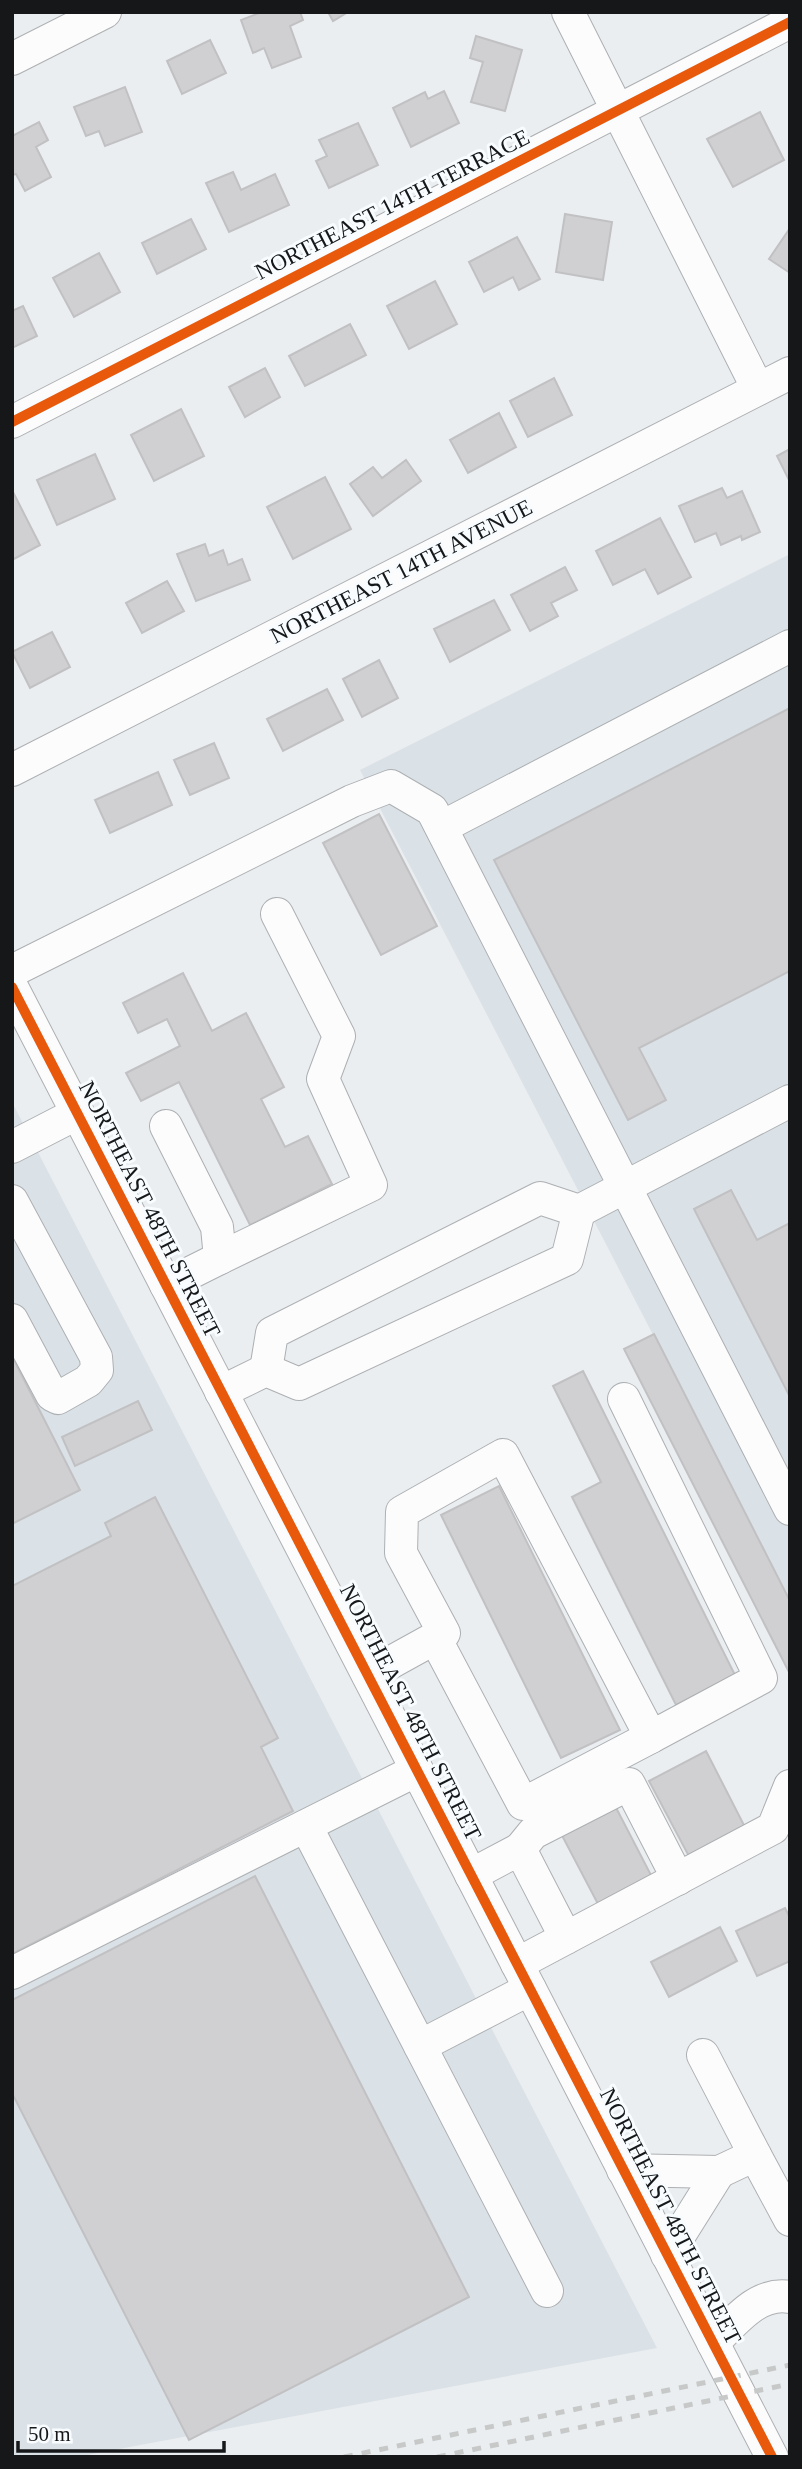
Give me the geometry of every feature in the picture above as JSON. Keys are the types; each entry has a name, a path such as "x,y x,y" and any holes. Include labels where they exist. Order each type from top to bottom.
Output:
{"street":[{"path":"12,59 105,12"},
{"path":"568,12 758,389"},
{"name":"NORTHEAST 14TH TERRACE","path":"12,422 790,22"},
{"name":"NORTHEAST 14TH AVENUE","path":"12,770 790,373"},
{"path":"442,827 790,646"},
{"path":"12,971 352,801 391,786 432,810 790,1509"},
{"path":"166,1285 371,1185 323,1079 339,1036 277,914"},
{"name":"NORTHEAST 48TH STREET","path":"12,987 772,2457"},
{"path":"266,1370 272,1333 540,1198 579,1211 790,1101"},
{"path":"12,1147 78,1114"},
{"path":"166,1126 217,1227 220,1258"},
{"path":"12,1201 21,1238 96,1357 97,1370 88,1381 58,1398 51,1395 12,1320"},
{"path":"221,1392 266,1370 299,1384 567,1259 579,1211"},
{"path":"435,1638 523,1804 761,1678 624,1399"},
{"path":"368,1675 444,1633 401,1553 402,1513 503,1455 651,1737"},
{"path":"12,1973 417,1770"},
{"path":"471,1875 520,1849 533,1833 629,1784 678,1879"},
{"path":"420,2046 523,1977 566,1938 773,1828 790,1786"},
{"path":"306,1826 547,2291"},
{"path":"520,1849 566,1938"},
{"path":"703,2055 790,2220"},
{"path":"624,2170 719,2172 755,2155"},
{"path":"667,2255 719,2172"},
{"path":"713,2343 749,2308 763,2299 777,2294 790,2297"}],"shaded area":[{"path":"790,554 790,1599 360,770"},
{"path":"12,1102 657,2348 77,2457 12,2457"}],"building":[{"path":"262,12 300,12 303,20 290,26 301,57 272,68 264,48 253,53 241,20"},
{"path":"328,12 348,12 333,21"},
{"path":"476,36 522,50 505,111 471,102 483,62 470,58"},
{"path":"210,40 226,73 182,94 167,61"},
{"path":"125,87 142,132 105,146 99,131 86,136 74,107"},
{"path":"444,91 459,123 411,147 393,108 425,92 428,99"},
{"path":"760,112 784,160 733,187 707,139"},
{"path":"39,122 48,140 36,147 51,177 25,191 16,174 12,175 12,136"},
{"path":"358,123 378,165 329,188 316,161 327,156 319,140"},
{"path":"233,172 241,190 275,174 289,205 229,232 206,183"},
{"path":"565,214 612,222 603,280 556,272"},
{"path":"191,219 206,249 157,274 142,243"},
{"path":"790,228 790,273 769,259"},
{"path":"517,237 540,279 519,290 513,277 484,292 469,262"},
{"path":"99,253 120,292 74,317 53,278"},
{"path":"435,281 457,324 409,349 387,306"},
{"path":"23,306 37,336 12,348 12,311"},
{"path":"350,324 366,355 305,386 289,356"},
{"path":"265,368 280,397 245,417 229,387"},
{"path":"554,378 572,415 528,437 510,401"},
{"path":"181,409 204,456 154,481 131,435"},
{"path":"499,413 516,447 468,473 450,440"},
{"path":"790,449 790,482 777,456"},
{"path":"95,454 115,499 57,525 37,480"},
{"path":"406,460 421,481 373,516 350,484 373,467 382,478"},
{"path":"325,477 351,529 293,559 267,507"},
{"path":"722,488 727,498 742,491 760,532 742,540 741,536 721,545 716,533 695,542 679,506"},
{"path":"12,493 40,545 12,560"},
{"path":"660,518 691,577 658,594 645,569 613,585 596,551"},
{"path":"205,544 209,556 223,550 228,565 242,559 250,580 196,601 177,554"},
{"path":"565,567 577,590 551,603 558,616 530,631 511,595"},
{"path":"167,581 184,611 142,633 126,603"},
{"path":"494,600 510,630 450,662 434,629"},
{"path":"52,632 70,667 30,688 12,652"},
{"path":"379,660 398,698 362,717 343,679"},
{"path":"327,689 343,720 283,751 267,719"},
{"path":"790,708 790,971 639,1048 666,1100 628,1120 494,860"},
{"path":"214,743 229,778 190,795 174,760"},
{"path":"158,772 172,805 110,833 95,800"},
{"path":"379,814 437,926 381,955 323,843"},
{"path":"183,973 212,1031 246,1013 284,1087 261,1099 285,1147 308,1136 332,1184 250,1225 179,1082 141,1101 126,1073 180,1046 167,1019 138,1033 123,1003"},
{"path":"731,1190 757,1240 790,1223 790,1397 694,1209"},
{"path":"654,1334 790,1601 790,1674 624,1349"},
{"path":"12,1356 80,1490 12,1524"},
{"path":"583,1371 735,1675 676,1705 572,1497 601,1482 553,1386"},
{"path":"138,1401 152,1430 75,1466 62,1437"},
{"path":"499,1486 620,1730 561,1758 441,1515"},
{"path":"155,1497 278,1738 261,1747 293,1811 12,1954 12,1586 111,1536 105,1523"},
{"path":"706,1751 748,1833 692,1862 649,1781"},
{"path":"611,1798 653,1879 599,1906 557,1826"},
{"path":"255,1876 469,2297 189,2440 12,2093 12,2000"},
{"path":"785,1908 790,1918 790,1961 757,1976 736,1931"},
{"path":"720,1927 737,1961 669,1997 651,1962"}],"railway":[{"path":"344,2457 790,2365"},
{"path":"437,2457 790,2384"}],"cycle path":[{"path":"12,422 790,22"},
{"path":"12,987 772,2457"}]}
